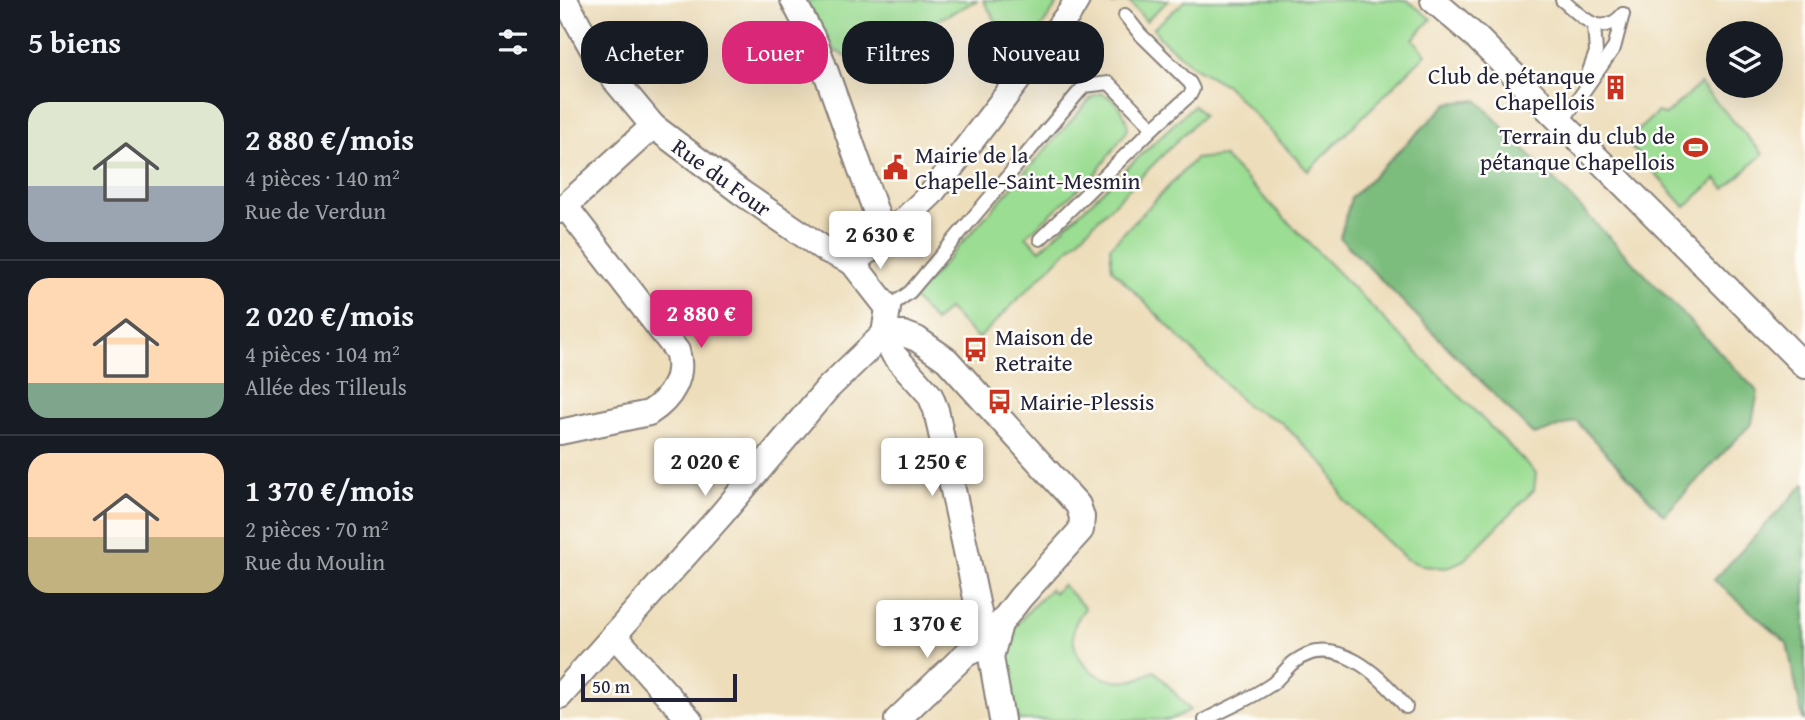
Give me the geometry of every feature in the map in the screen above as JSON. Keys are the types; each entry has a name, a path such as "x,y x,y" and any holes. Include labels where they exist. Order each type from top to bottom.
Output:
{"street":[{"path":"793,0 816,44 878,218 881,242"},
{"path":"852,262 881,242 931,194 1077,0"},
{"path":"1433,0 1476,37 1805,366"},
{"name":"Rue du Four","path":"567,12 599,61 653,126 742,193 824,249 852,262 888,308"},
{"path":"560,432 649,414 678,380 681,365 677,351 563,209 653,126"},
{"path":"888,308 884,334 894,355 930,395 933,402 1002,720"},
{"path":"560,696 721,515 827,388 884,334 904,334 917,339 947,360 1078,505 1082,517 1081,530 1000,624 988,651"},
{"path":"977,597 995,606 1020,598"},
{"path":"614,635 690,720"},
{"path":"897,720 966,654 988,651"}],"lane":[{"path":"1562,0 1594,25 1609,25 1623,14 1614,48 1562,122"},
{"path":"1040,239 1190,95 1193,89 1191,83 1140,34 1125,15"},
{"path":"1580,96 1596,52 1594,25"},
{"path":"888,308 910,292 1084,86 1109,83 1153,128"},
{"path":"1205,720 1272,684 1295,661 1312,653 1329,651 1357,659 1406,707"}],"green space":[{"path":"806,0 978,0 935,21 842,21 842,54 834,50 828,39 828,21 818,21"},
{"path":"983,0 1060,0 1045,21 996,21"},
{"path":"1122,0 1169,0 1146,21 1131,3"},
{"path":"1186,0 1407,0 1431,19 1413,39 1426,54 1308,171 1226,85 1195,68 1159,37 1154,28"},
{"name":"Terrain du club de pétanque Chapellois","path":"1700,84 1706,91 1706,98 1713,98 1763,154 1725,189 1716,179 1685,207 1626,141 1658,112 1665,115"},
{"path":"1101,93 1111,98 1119,107 1128,129 1096,173 1026,236 1040,250 1194,105 1203,115 978,339 948,309 935,322 913,298 1093,96"},
{"path":"1477,100 1758,392 1752,423 1664,515 1576,421 1534,435 1340,238 1351,198 1448,103"},
{"path":"1223,156 1536,473 1534,490 1464,560 1446,568 1423,566 1406,559 1344,500 1329,470 1280,421 1248,407 1112,269 1110,247 1195,159"},
{"path":"1805,483 1803,720 1787,643 1714,580"},
{"path":"1063,585 1085,608 1075,625 1074,640 1081,660 1088,668 1107,679 1118,681 1132,680 1155,671 1190,710 1170,720 1018,720 1008,675 1009,640 1017,624 1050,589 1054,593"}],"place":[{"name":"Club de pétanque Chapellois","path":"1615,88"},
{"name":"Terrain du club de pétanque Chapellois","path":"1695,148"},
{"name":"Mairie de la Chapelle-Saint-Mesmin","path":"895,167"},
{"name":"Maison de Retraite","path":"975,349"},
{"name":"Mairie-Plessis","path":"1000,401"}]}
